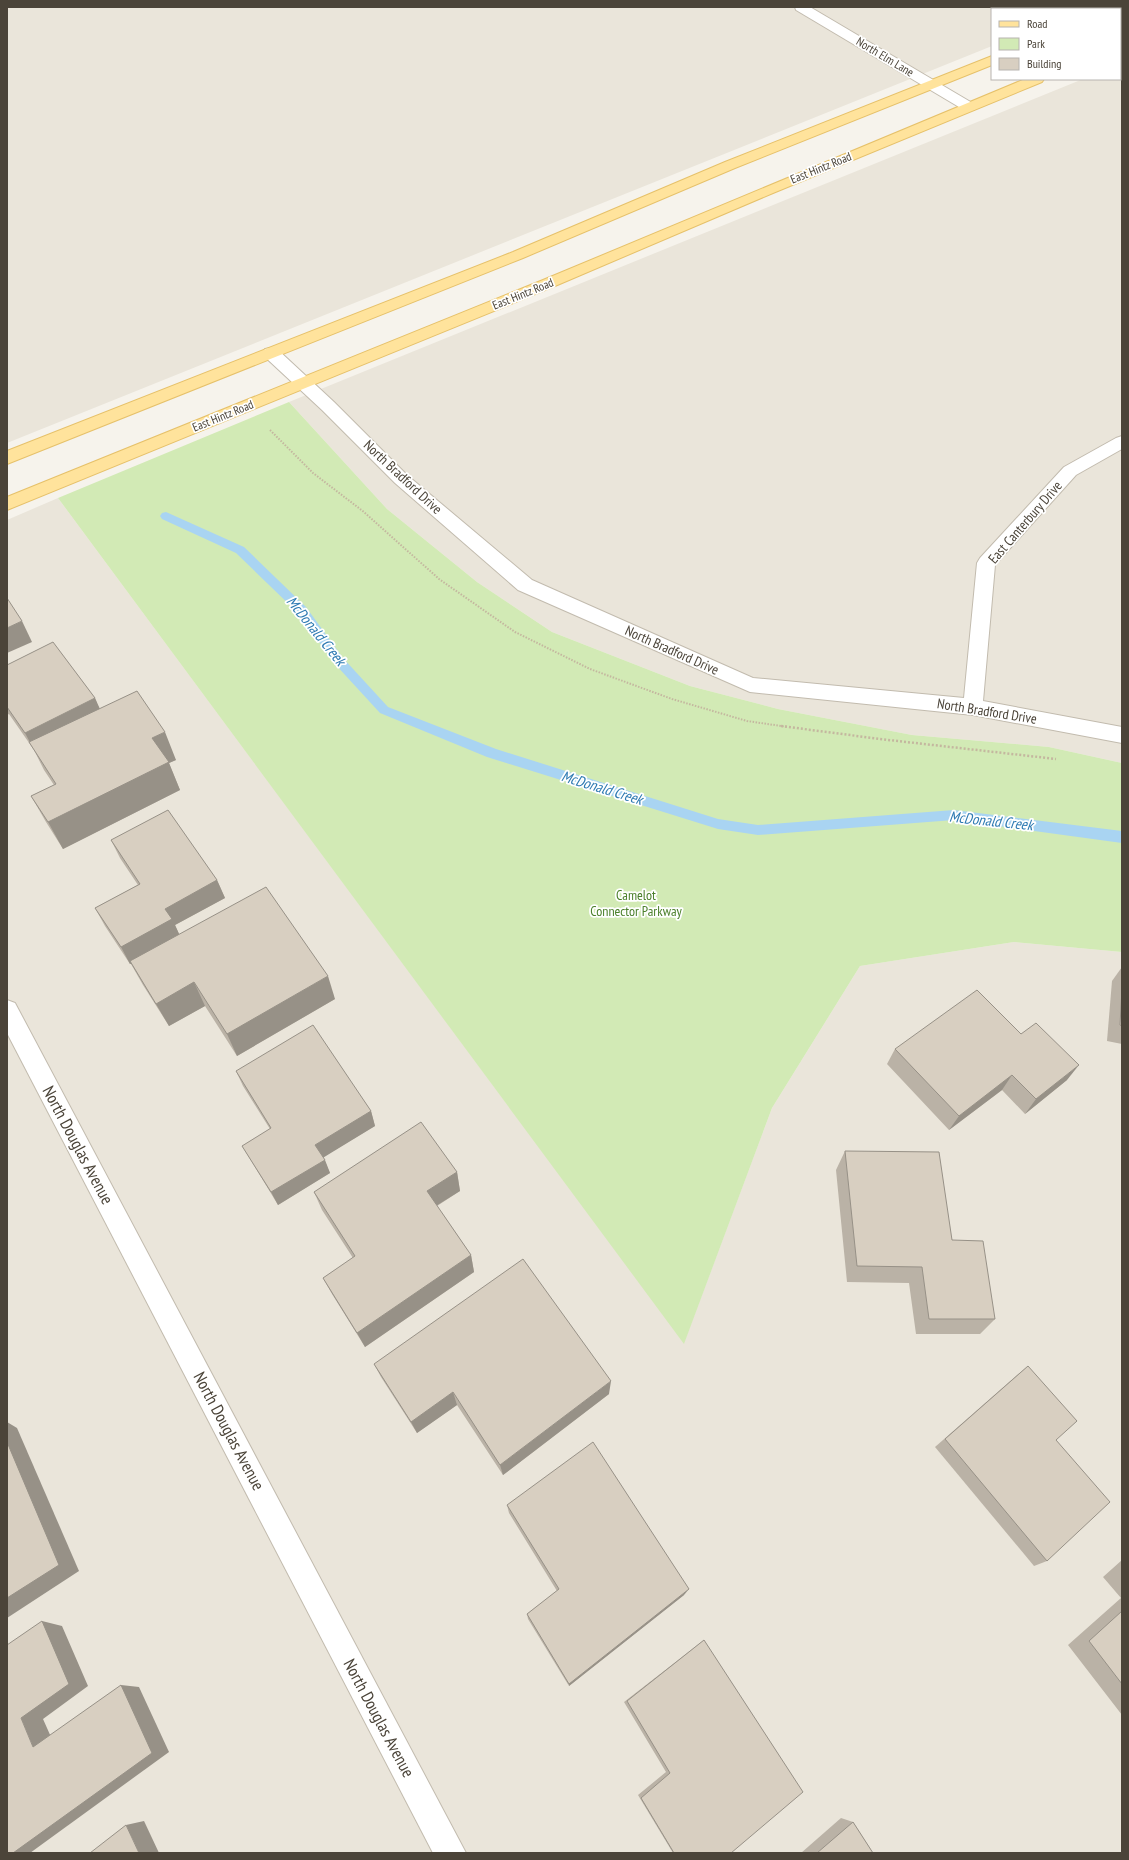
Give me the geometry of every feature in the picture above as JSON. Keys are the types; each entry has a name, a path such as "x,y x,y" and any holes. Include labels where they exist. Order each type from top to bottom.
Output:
{"main road":[{"path":"7,458 518,254 712,173 991,60"},
{"name":"East Hintz Road","path":"7,504 549,283 768,190 1035,80"}],"street":[{"name":"North Elm Lane","path":"805,8 969,107"},
{"name":"North Bradford Drive","path":"271,353 401,479 525,585 750,685 973,707 1122,735"},
{"name":"East Canterbury Drive","path":"973,707 986,563 1070,471 1122,442"},
{"name":"North Douglas Avenue","path":"7,1010 450,1853"}],"shaded area":[{"path":"7,7 1090,7 991,8 991,46 7,443"},
{"path":"1121,64 1122,763 1049,747 912,735 778,709 690,686 552,632 477,582 387,509 289,402 1081,80 1121,80"},
{"path":"58,498 684,1343 772,1108 860,966 1014,942 1122,952 1122,1853 7,1853 7,520"}],"green space":[{"name":"Camelot Connector Parkway","path":"289,402 387,509 477,582 552,632 690,686 778,709 912,735 1049,747 1122,763 1122,952 1014,942 860,966 772,1108 684,1344 58,498"}],"building":[{"path":"7,598 22,621 7,628"},
{"path":"53,642 95,698 25,733 7,707 7,665"},
{"path":"137,691 165,732 152,738 169,762 48,822 31,796 56,784 29,742"},
{"path":"168,810 217,880 165,909 172,919 121,947 95,908 140,884 111,840"},
{"path":"266,887 328,976 227,1034 194,982 156,1004 130,961"},
{"path":"1122,989 1122,1026 1120,1025"},
{"path":"977,990 1021,1034 1036,1023 1079,1065 1036,1099 1012,1075 959,1116 895,1049"},
{"path":"313,1025 371,1111 315,1145 325,1160 271,1192 242,1146 271,1128 236,1071"},
{"path":"421,1122 457,1172 427,1191 471,1255 357,1333 323,1278 355,1256 314,1192"},
{"path":"845,1151 939,1152 952,1240 983,1241 995,1319 929,1319 922,1267 857,1266"},
{"path":"523,1259 611,1381 500,1465 453,1392 411,1422 374,1364"},
{"path":"1028,1366 1077,1421 1056,1440 1110,1502 1047,1561 945,1439"},
{"path":"7,1442 59,1565 7,1598"},
{"path":"593,1442 689,1589 569,1684 527,1614 559,1589 507,1505"},
{"path":"1122,1611 1122,1684 1089,1641"},
{"path":"42,1621 69,1684 21,1718 33,1747 121,1685 152,1753 13,1853 7,1853 7,1645"},
{"path":"704,1640 803,1792 731,1853 674,1853 641,1798 670,1773 627,1701"},
{"path":"853,1822 873,1853 817,1853"},
{"path":"126,1825 139,1853 90,1853"}],"waterway":[{"name":"McDonald Creek","path":"166,516 240,550 302,610 339,661 384,710 492,753 718,824 758,830 954,815 1122,837"}]}
